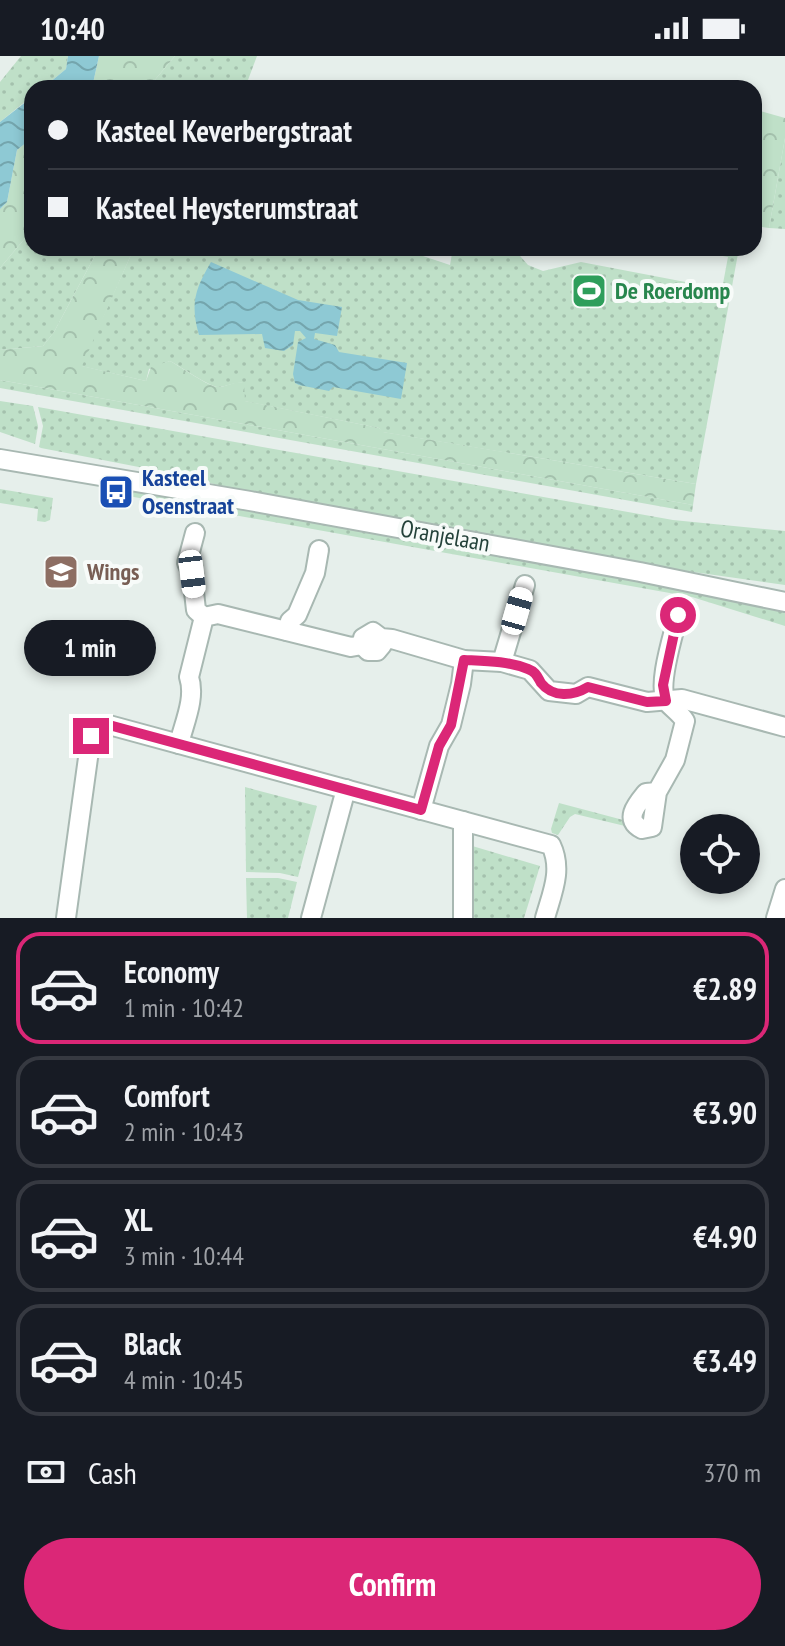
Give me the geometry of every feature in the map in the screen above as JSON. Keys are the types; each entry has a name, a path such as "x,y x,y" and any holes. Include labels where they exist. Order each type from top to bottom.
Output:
{"street":[{"name":"Oranjelaan","path":"0,446 176,478 250,501"},
{"name":"Oranjelaan","path":"0,459 640,572 785,602"},
{"path":"195,533 187,563 192,574 196,610 204,617"},
{"path":"287,631 315,573 319,550"},
{"name":"Oranjelaan","path":"640,572 785,592"},
{"path":"502,662 525,585"},
{"path":"204,617 218,614 351,647 362,645 363,638 369,632 376,633 381,638 464,660 502,662 530,670 549,691 576,694 588,687 647,702 682,699 785,727"},
{"path":"678,615 663,685 666,701 679,711 685,721"},
{"path":"179,744 191,698 189,677 204,617"},
{"path":"421,810 439,746 451,725 464,660"},
{"path":"657,792 675,760 685,721 702,704"},
{"path":"66,918 95,725 109,725 551,845 558,860 556,882 545,918"},
{"path":"311,918 346,789"},
{"path":"463,821 463,918"},
{"path":"776,918 785,889"}],"green space":[{"path":"21,56 68,56 66,69 53,80 24,80 24,102 0,122 0,82"},
{"path":"99,56 175,56 155,80 94,80"},
{"path":"175,56 257,56 248,80 155,80"},
{"path":"762,112 785,118 785,138 769,228 762,227"},
{"path":"785,138 785,229 769,228"},
{"path":"24,144 24,240 0,268 0,209 7,202 17,150"},
{"path":"24,240 24,256 95,256 54,332 43,346 0,350 0,268"},
{"path":"95,256 130,256 82,366 146,381 151,367 170,361 214,386 244,383 245,401 379,428 383,432 696,484 693,505 0,380 0,350 43,346 54,332"},
{"path":"130,256 423,256 450,265 452,256 520,256 528,265 543,271 581,262 722,289 728,257 723,256 738,256 696,484 382,432 379,428 244,401 243,383 213,386 170,361 149,369 146,381 81,366"},
{"path":"0,380 693,505 692,512 0,388"},
{"path":"0,401 33,406 38,426 35,444 0,432"},
{"path":"38,407 673,520 785,531 785,585 672,569 244,492 180,475 41,448 43,426"},
{"path":"131,486 785,606 785,626 692,597 117,494 117,490"},
{"path":"0,489 53,498 50,520 37,521 38,509 0,503"},
{"path":"245,787 317,806 298,877 246,872"},
{"path":"559,803 627,821 628,824 625,826 575,814 558,835 551,829"},
{"path":"469,845 540,866 524,918 469,918"},
{"path":"246,878 278,878 297,882 288,918 247,918"}],"water":[{"path":"68,56 99,56 94,80 53,80 66,69"},
{"path":"24,103 24,144 17,150 7,202 0,209 0,122"},
{"path":"211,262 298,300 342,307 337,336 315,333 314,339 335,345 339,352 407,363 401,399 333,387 329,391 295,383 293,374 298,342 306,338 300,331 295,331 293,345 284,351 265,348 262,334 199,335 196,297"}],"place":[{"name":"De Roerdomp","path":"589,291"},
{"name":"Kasteel Osenstraat","path":"116,492"},
{"name":"Wings","path":"61,572"}],"route":[{"path":"91,736 95,725 109,725 421,810 439,746 451,725 464,660 502,662 530,670 536,673 549,691 567,695 588,687 647,702 666,701 663,685 678,615"}]}
